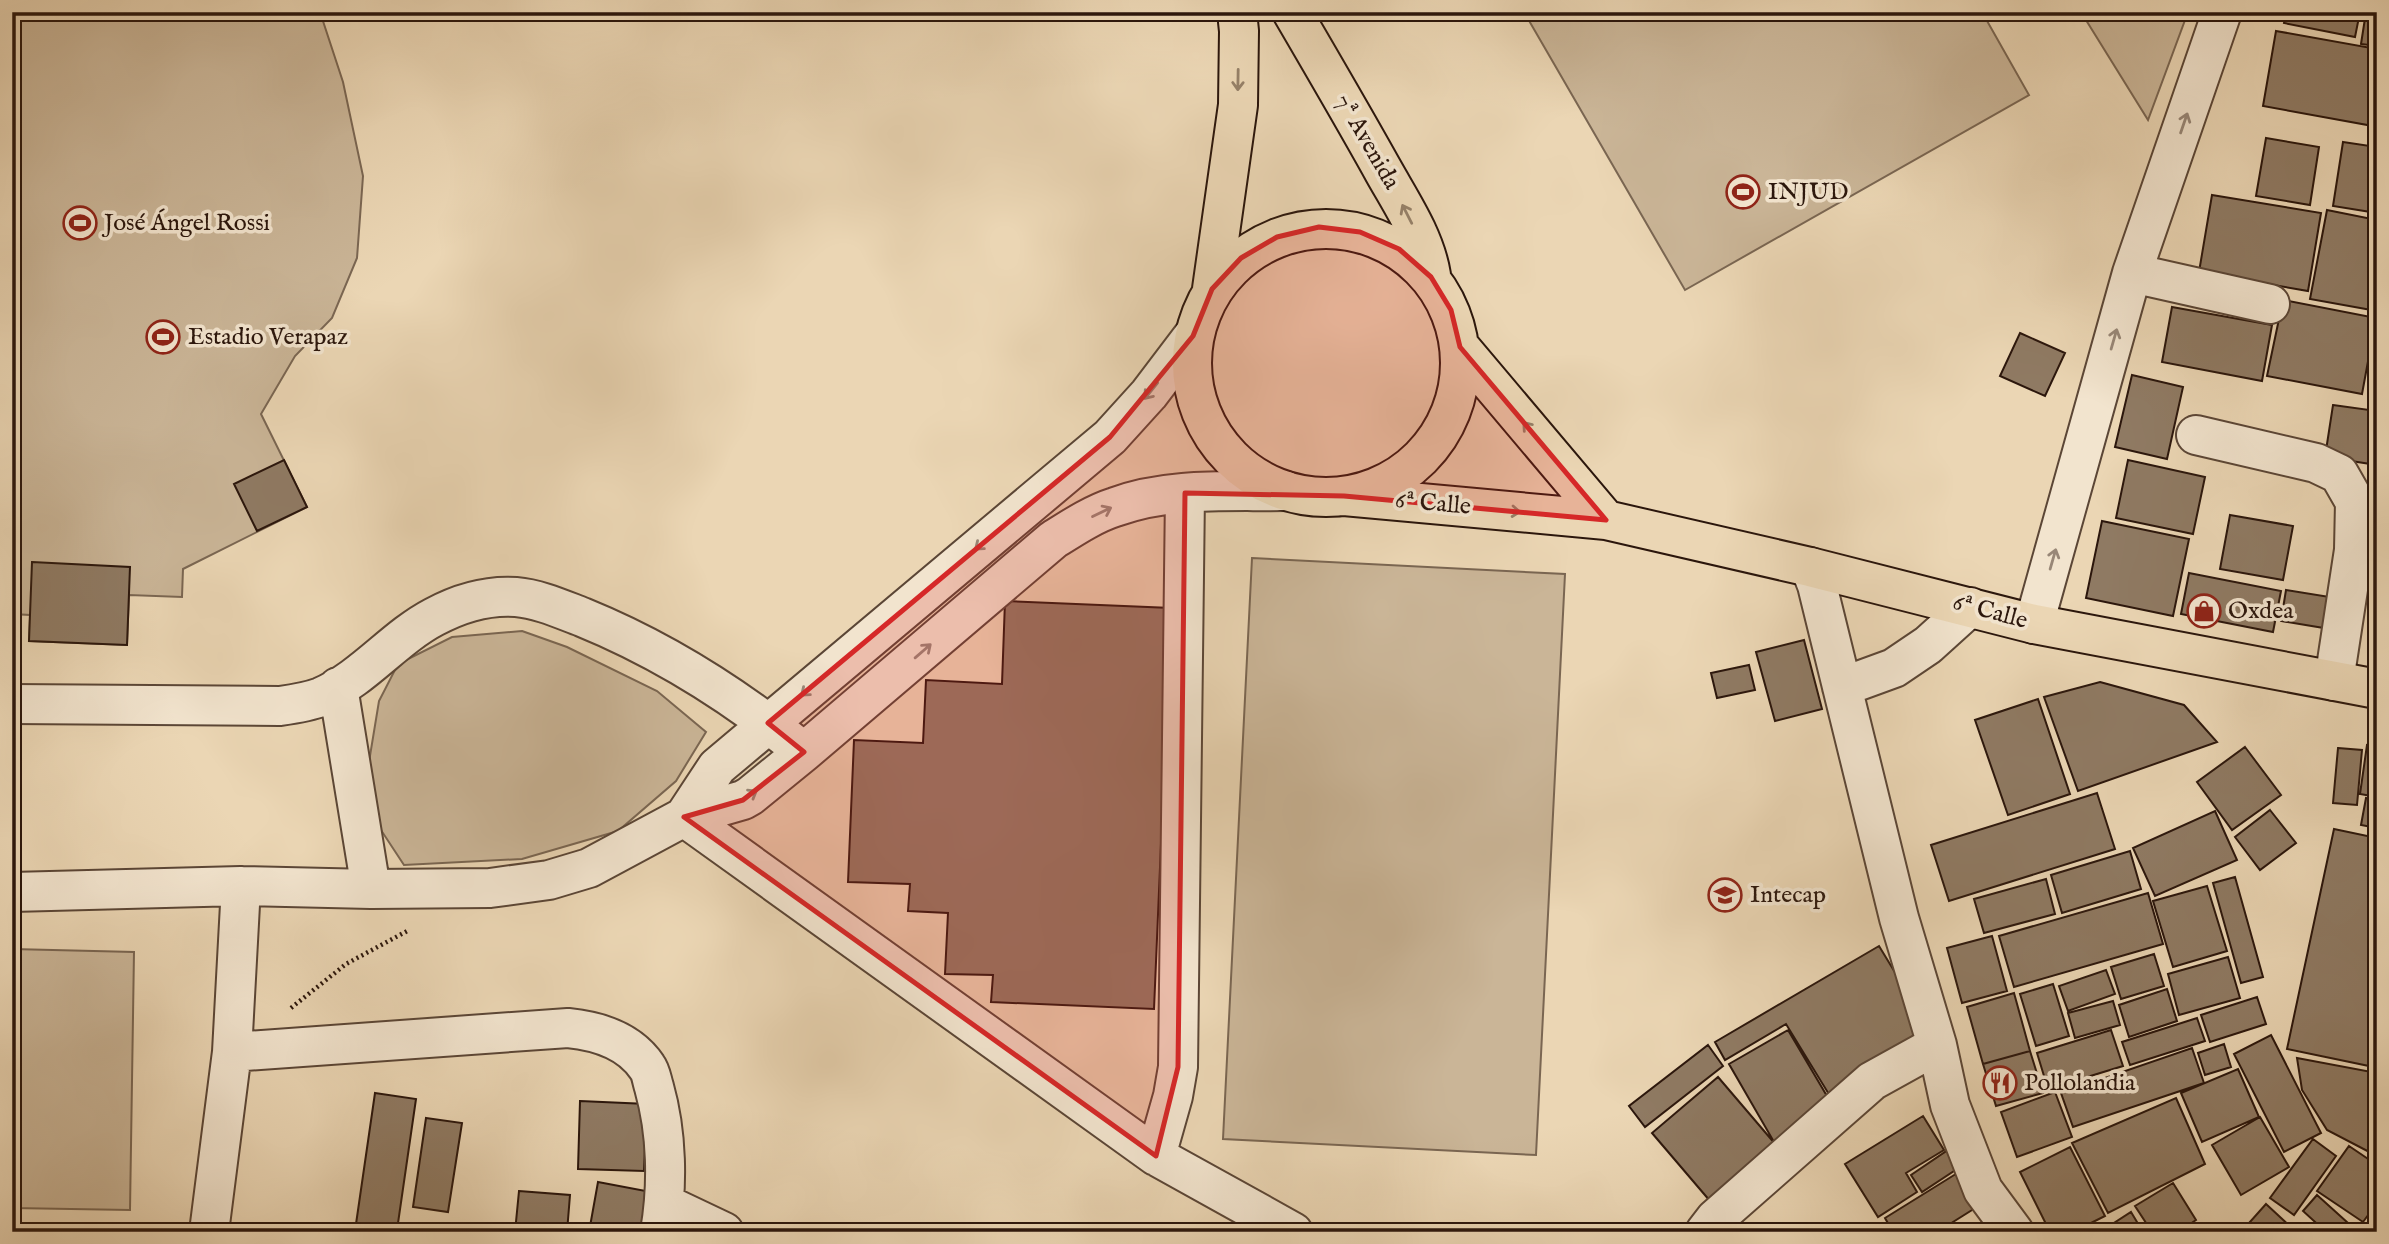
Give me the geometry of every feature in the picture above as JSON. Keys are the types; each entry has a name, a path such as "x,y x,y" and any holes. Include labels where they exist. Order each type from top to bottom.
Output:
{"main road":[{"path":"1212,289 1238,106 1237,12"},
{"name":"7ª Avenida","path":"1292,12 1400,200 1423,247 1431,277"},
{"path":"1319,228 1360,232 1399,249 1431,277 1451,310 1460,347 1460,381 1451,415 1433,445 1408,469 1378,487 1344,496 1315,497 1286,491 1251,475 1221,448 1201,414 1191,376 1192,336 1212,289 1241,257 1277,237 1319,228"},
{"path":"1460,347 1606,520"},
{"name":"6ª Calle","path":"1344,496 1606,520 1810,566 2034,624 2377,690"}],"street":[{"path":"2034,624 2132,273 2222,12"},
{"path":"2132,273 2270,304"},
{"path":"684,817 717,767 1110,437 1149,394 1192,336"},
{"path":"2196,435 2316,463 2339,474 2354,502 2354,550 2334,681"},
{"path":"12,892 241,886 490,888 549,880 589,868 684,817 743,800 804,752 1053,540 1114,507 1185,493 1286,491"},
{"path":"1156,1156 1178,1068 1185,493"},
{"path":"1810,566 1899,918 1937,1045 1950,1105 1983,1190 2014,1232"},
{"path":"12,704 280,706 307,701 338,687 432,618 456,606 488,597 518,597 545,603 613,630 678,662 768,723 804,752"},
{"path":"1842,687 1894,668 1928,645 1970,607"},
{"path":"338,687 371,889"},
{"path":"684,817 1156,1156 1293,1232"},
{"path":"211,1231 246,1051 241,886"},
{"path":"246,1051 568,1028 591,1030 610,1037 631,1050 649,1068 657,1098 665,1150 663,1218 724,1232"},
{"path":"1705,1232 1726,1209 1872,1081 1937,1045"}],"path":[{"path":"246,1051 272,1023 346,964 418,925"}],"highlighted area":[{"path":"1319,227 1360,232 1399,249 1431,277 1451,310 1460,347 1606,520 1344,496 1185,493 1178,1067 1156,1156 684,817 743,800 804,752 768,723 1110,437 1193,336 1212,289 1241,258 1277,237"}],"shaded area":[{"name":"Estadio Verapaz","path":"12,12 320,12 343,82 363,176 357,258 332,318 295,356 261,414 307,507 183,569 182,597 129,595 127,645 29,641 30,615 12,614"},
{"name":"INJUD","path":"1524,12 1982,12 2029,95 1685,290"},
{"path":"2081,12 2188,12 2148,120"},
{"path":"1252,558 1565,574 1536,1155 1223,1139"},
{"path":"522,631 567,647 657,691 706,732 676,781 618,831 522,859 404,865 377,824 368,768 379,701 398,664 452,637"},
{"path":"12,949 134,952 130,1210 12,1208"}],"building":[{"path":"2286,12 2360,12 2355,37 2284,23"},
{"path":"2366,12 2377,12 2377,46 2361,44"},
{"path":"2276,31 2377,49 2377,106 2373,126 2263,106"},
{"path":"2266,138 2319,147 2310,205 2256,196"},
{"path":"2343,142 2377,147 2377,213 2333,206"},
{"path":"2212,195 2321,213 2308,291 2199,272"},
{"path":"2327,210 2377,220 2377,311 2310,299"},
{"path":"2283,300 2376,318 2362,394 2267,376"},
{"path":"2172,307 2272,325 2262,381 2162,362"},
{"path":"2020,333 2065,353 2045,396 2000,376"},
{"path":"2132,375 2183,387 2167,459 2115,447"},
{"path":"2333,405 2377,411 2377,465 2325,457"},
{"path":"284,460 307,507 257,531 234,484"},
{"path":"2128,460 2205,477 2193,534 2116,518"},
{"path":"2230,515 2293,526 2283,580 2220,569"},
{"path":"2102,521 2189,539 2173,616 2086,598"},
{"path":"32,562 130,567 127,645 29,641"},
{"path":"2189,573 2281,591 2273,632 2181,614"},
{"path":"2286,590 2342,599 2336,630 2281,621"},
{"path":"1005,601 1171,608 1154,1009 991,1002 993,975 945,974 948,913 908,911 910,884 848,882 854,740 923,743 926,680 1002,684"},
{"path":"1804,640 1822,709 1775,721 1756,652"},
{"path":"1749,665 1755,690 1717,698 1711,673"},
{"path":"2100,682 2184,705 2217,742 2078,791 2044,697"},
{"path":"2038,699 2070,794 2008,815 1975,720"},
{"path":"2367,745 2377,747 2377,797 2360,794"},
{"path":"2245,747 2281,795 2232,830 2197,782"},
{"path":"2338,748 2362,750 2357,805 2333,803"},
{"path":"2097,793 2115,849 1949,901 1931,845"},
{"path":"2366,798 2377,800 2377,828 2361,825"},
{"path":"2270,810 2296,843 2260,870 2235,837"},
{"path":"2215,811 2237,860 2155,896 2133,848"},
{"path":"2334,829 2377,838 2377,1029 2369,1066 2287,1049"},
{"path":"2130,851 2141,889 2062,913 2051,875"},
{"path":"2235,877 2263,977 2241,983 2213,883"},
{"path":"2046,879 2055,914 1984,933 1974,899"},
{"path":"2207,886 2227,951 2173,967 2153,901"},
{"path":"2148,893 2163,944 2014,987 1999,936"},
{"path":"1992,936 2007,991 1962,1003 1947,948"},
{"path":"1879,946 1933,1035 1830,1096 1786,1024 1725,1060 1715,1042"},
{"path":"2154,954 2164,986 2121,999 2111,967"},
{"path":"2228,957 2240,998 2179,1015 2168,974"},
{"path":"2106,970 2115,994 2068,1011 2059,986"},
{"path":"2053,984 2069,1036 2036,1046 2020,994"},
{"path":"2167,989 2177,1021 2129,1037 2119,1005"},
{"path":"2014,993 2030,1051 1983,1064 1967,1007"},
{"path":"2257,997 2266,1024 2210,1042 2201,1015"},
{"path":"2113,1001 2120,1025 2075,1038 2068,1013"},
{"path":"2197,1018 2205,1041 2130,1065 2122,1042"},
{"path":"1788,1030 1834,1108 1774,1142 1729,1064"},
{"path":"2111,1030 2123,1066 2048,1089 2037,1053"},
{"path":"2271,1035 2321,1133 2284,1152 2234,1054"},
{"path":"2224,1044 2231,1067 2205,1075 2198,1053"},
{"path":"1708,1045 1723,1066 1645,1127 1629,1106"},
{"path":"2192,1048 2204,1083 2073,1127 2061,1093"},
{"path":"2030,1051 2043,1093 1996,1106 1983,1064"},
{"path":"2297,1058 2377,1073 2377,1156 2327,1130 2302,1090"},
{"path":"2238,1069 2259,1117 2202,1142 2181,1093"},
{"path":"1718,1077 1782,1152 1716,1208 1652,1133"},
{"path":"2055,1092 2072,1137 2017,1157 2001,1112"},
{"path":"375,1093 416,1099 397,1230 356,1224"},
{"path":"2176,1098 2205,1164 2108,1213 2072,1143"},
{"path":"580,1101 647,1104 644,1171 578,1169"},
{"path":"1923,1116 1944,1150 1906,1173 1917,1192 1878,1217 1845,1164"},
{"path":"2260,1117 2289,1167 2241,1195 2212,1145"},
{"path":"426,1118 462,1123 448,1212 413,1207"},
{"path":"2313,1139 2336,1156 2294,1215 2270,1198"},
{"path":"2349,1146 2377,1165 2377,1203 2363,1222 2317,1191"},
{"path":"2070,1147 2105,1216 2073,1232 2050,1232 2020,1172"},
{"path":"1948,1150 1960,1167 1922,1192 1911,1175"},
{"path":"1959,1172 1980,1205 1937,1232 1893,1232 1885,1218"},
{"path":"598,1182 651,1192 644,1232 589,1232"},
{"path":"2173,1183 2196,1220 2178,1232 2152,1232 2135,1206"},
{"path":"519,1191 570,1195 567,1232 515,1232"},
{"path":"2317,1195 2358,1232 2326,1232 2303,1211"},
{"path":"2266,1204 2295,1231 2241,1232"},
{"path":"2131,1212 2143,1232 2100,1232"}],"place":[{"name":"INJUD","path":"1743,192"},
{"name":"José Ángel Rossi","path":"80,223"},
{"name":"Estadio Verapaz","path":"163,337"},
{"name":"Oxdea","path":"2204,611"},
{"name":"Intecap","path":"1725,895"},
{"name":"Pollolandia","path":"2000,1083"}]}
